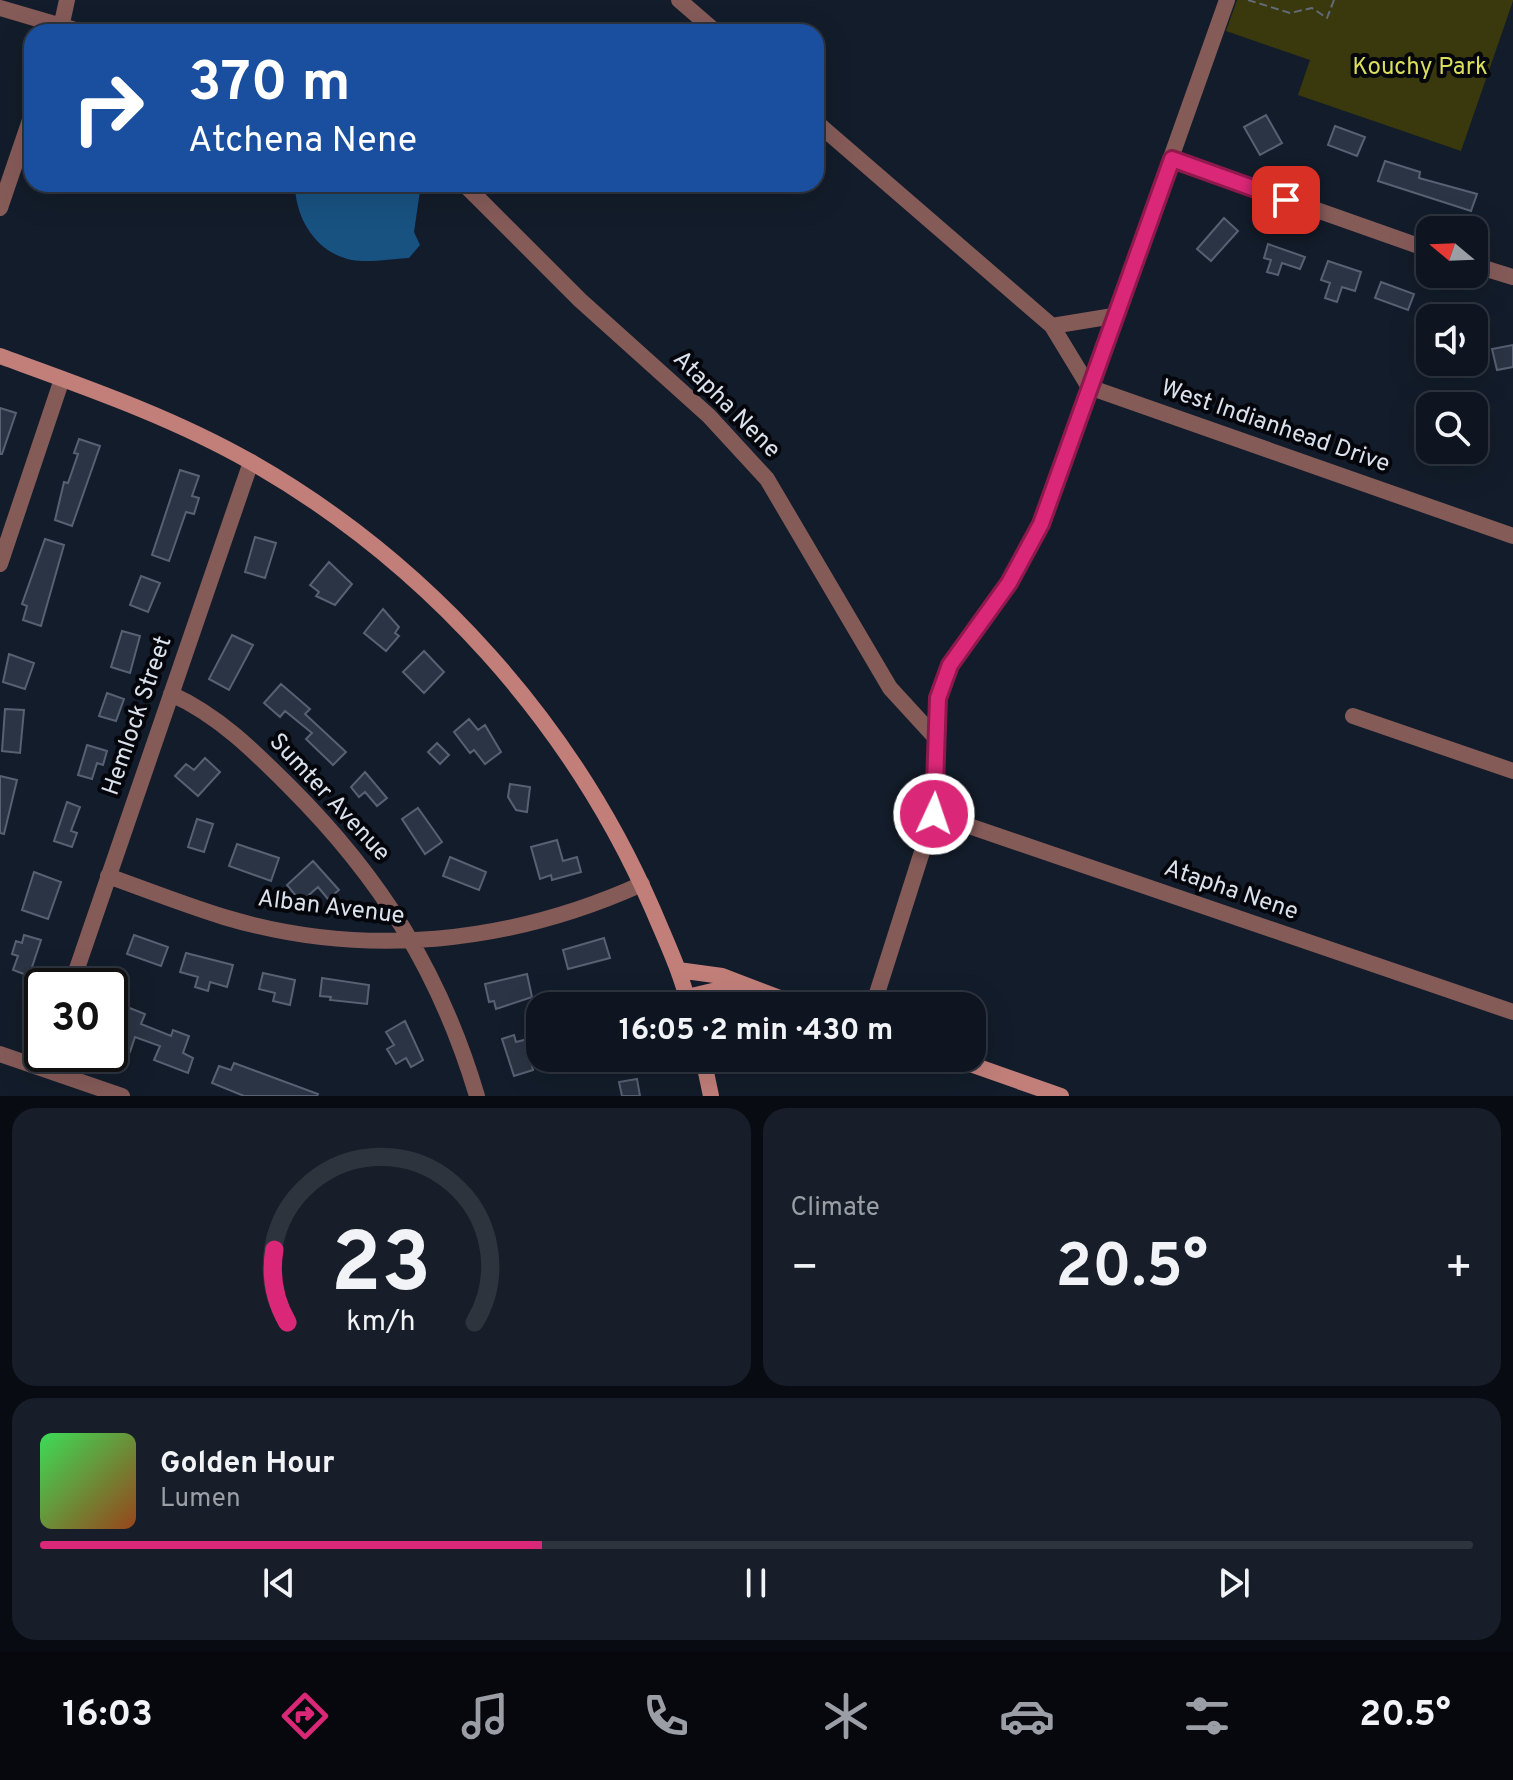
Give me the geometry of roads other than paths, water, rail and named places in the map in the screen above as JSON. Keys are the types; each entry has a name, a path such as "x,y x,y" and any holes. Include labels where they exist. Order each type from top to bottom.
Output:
{"main road":[{"path":"0,356 171,422 251,462 301,492 393,561 474,639 528,702 588,783 642,884 685,992"},
{"path":"678,970 722,976 759,992"},
{"path":"717,992 738,985"},
{"path":"986,1070 1061,1096"},
{"path":"706,1072 711,1096"}],"street":[{"path":"62,24 67,0"},
{"path":"679,0 707,24"},
{"path":"877,992 934,814 934,736 938,698 950,665 1026,555 1062,470 1113,316 1227,0"},
{"path":"0,8 44,24"},
{"path":"824,129 1052,326 1089,387"},
{"path":"0,208 24,138"},
{"path":"1172,159 1416,245"},
{"name":"Atapha Nene","path":"472,192 580,300 709,416 756,467 817,560 890,688 934,736"},
{"path":"1488,269 1513,277"},
{"path":"1052,326 1113,316"},
{"path":"0,564 62,379"},
{"name":"West Indianhead Drive","path":"1089,387 1513,536"},
{"name":"Hemlock Street","path":"77,968 251,462"},
{"name":"Sumter Avenue","path":"171,694 219,721 334,830 375,882 414,943 448,1010 477,1096"},
{"path":"1353,716 1513,771"},
{"name":"Atapha Nene","path":"934,814 1513,1012"},
{"name":"Alban Avenue","path":"108,876 224,917 286,932 414,943 504,930 594,906 642,884"},
{"path":"0,1054 24,1058"},
{"path":"70,1072 122,1096"}],"water":[{"path":"296,192 420,192 414,232 420,245 409,258 365,261 339,256 318,242 310,232"}],"park label":[{"name":"Kouchy Park","path":"1420,68"}]}
